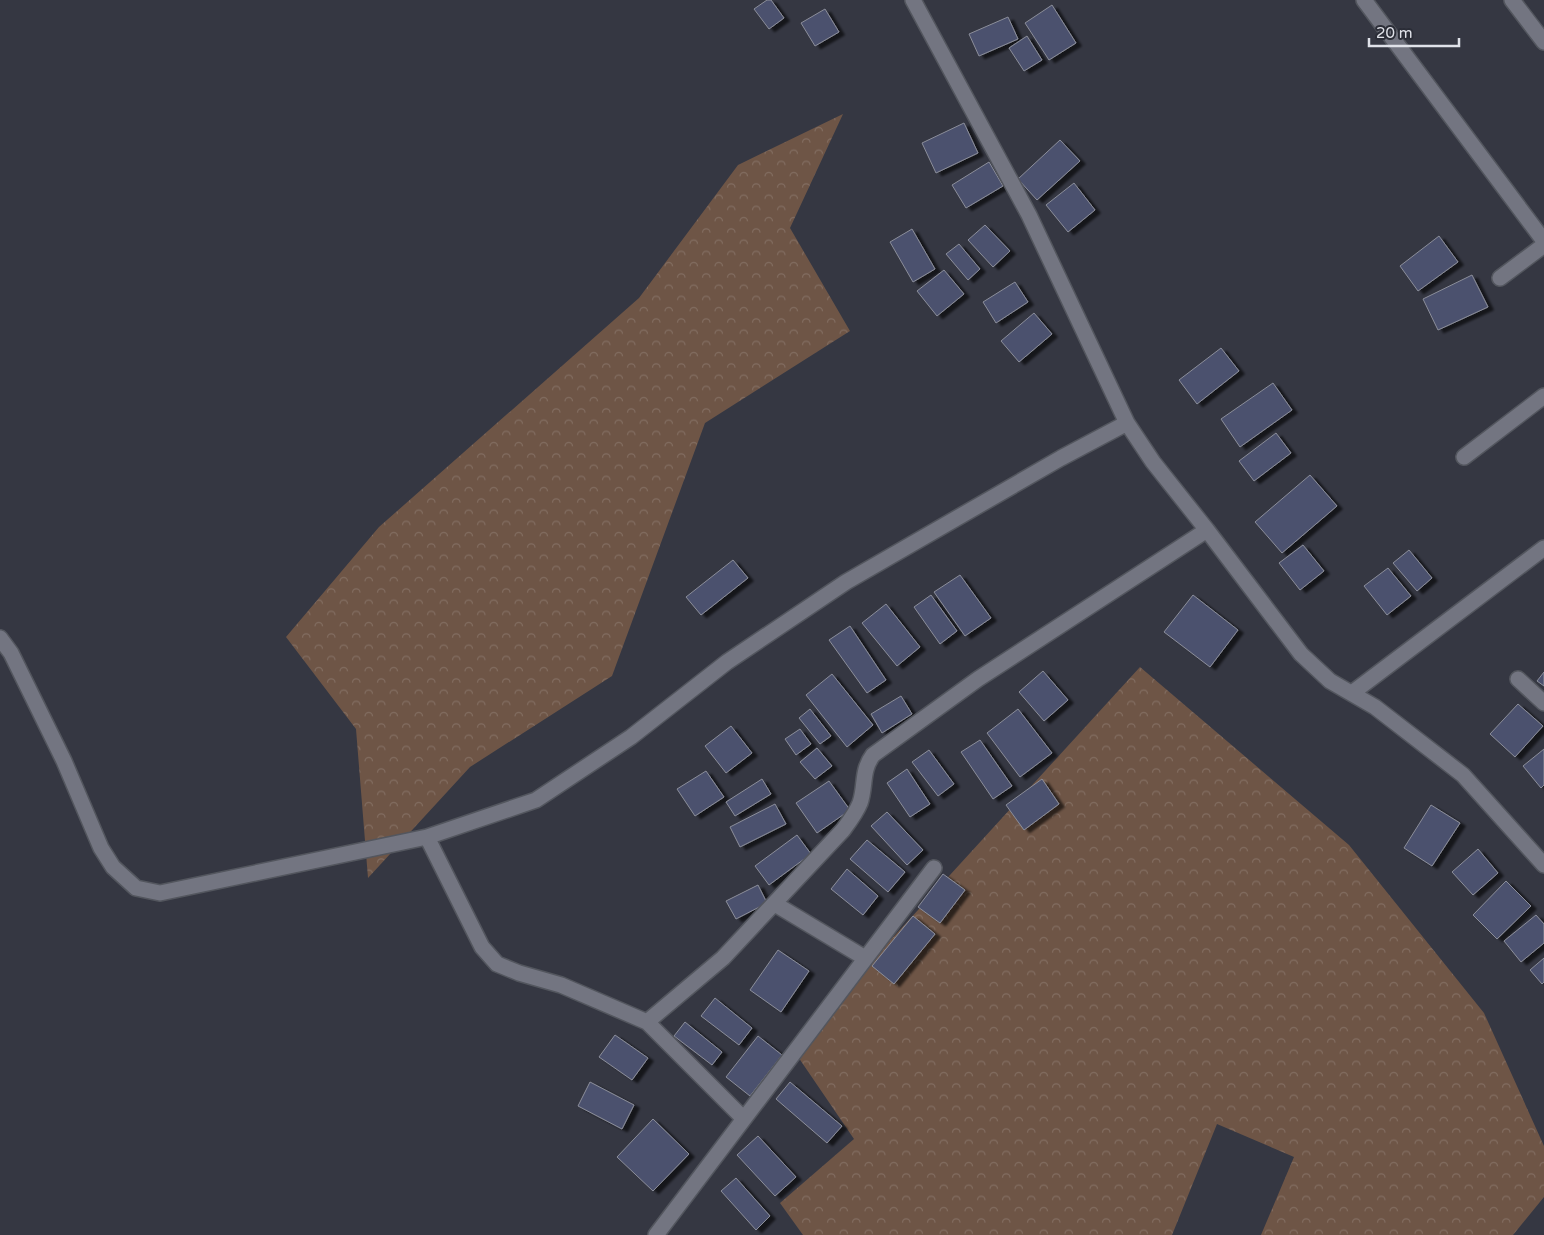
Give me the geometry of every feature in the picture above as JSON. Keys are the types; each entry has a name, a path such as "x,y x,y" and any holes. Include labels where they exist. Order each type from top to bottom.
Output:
{"street":[{"path":"913,0 1029,215 1127,422 1153,462 1301,654 1330,680 1375,707 1463,775 1544,865"},
{"path":"1364,0 1544,241"},
{"path":"1512,0 1544,42"},
{"path":"1500,278 1544,245"},
{"path":"1464,457 1544,396"},
{"path":"0,638 11,653 64,761 101,848 113,867 136,888 160,893 427,837 536,800 631,737 727,662 846,582 1127,422"},
{"path":"647,1022 723,958 843,830 853,817 860,803 867,762 873,754 978,679 1207,530"},
{"path":"1352,693 1544,548"},
{"path":"1518,679 1544,703"},
{"path":"427,837 482,947 498,964 518,973 562,985 647,1022 743,1118"},
{"path":"656,1235 934,868"},
{"path":"775,904 865,958"}],"green space":[{"path":"843,114 790,228 850,331 705,423 612,676 470,767 368,878 356,729 286,637 379,527 639,298 738,165"},
{"path":"1140,667 1349,845 1484,1013 1544,1146 1544,1197 1513,1235 1261,1235 1294,1157 1217,1124 1172,1235 803,1235 780,1203 854,1139 792,1048"}],"building":[{"path":"767,0 771,0 784,18 769,29 754,9"},
{"path":"1052,5 1076,43 1049,60 1025,23"},
{"path":"825,9 839,32 815,46 801,23"},
{"path":"1008,17 1018,39 979,56 969,34"},
{"path":"1027,36 1042,60 1024,71 1009,48"},
{"path":"964,123 978,153 936,173 922,143"},
{"path":"1060,140 1080,161 1037,200 1018,179"},
{"path":"989,162 1003,186 966,208 952,185"},
{"path":"1074,183 1095,210 1068,232 1046,205"},
{"path":"985,225 1010,251 993,267 968,240"},
{"path":"912,229 935,269 913,282 890,242"},
{"path":"1439,236 1458,262 1418,291 1400,266"},
{"path":"959,244 980,269 968,280 946,254"},
{"path":"944,270 964,294 937,316 917,291"},
{"path":"1472,275 1488,307 1438,330 1423,299"},
{"path":"1015,282 1028,302 996,323 983,302"},
{"path":"1034,313 1052,334 1019,362 1001,341"},
{"path":"1221,348 1239,371 1197,404 1179,380"},
{"path":"1273,383 1292,410 1240,447 1221,419"},
{"path":"1276,433 1291,453 1254,481 1239,461"},
{"path":"1310,475 1337,506 1282,553 1255,522"},
{"path":"1303,545 1324,571 1300,590 1279,563"},
{"path":"1409,550 1432,578 1417,591 1393,563"},
{"path":"733,560 748,578 701,615 686,597"},
{"path":"1388,568 1411,596 1387,615 1364,586"},
{"path":"960,575 991,618 965,636 934,592"},
{"path":"931,595 957,631 940,644 914,607"},
{"path":"1193,595 1238,630 1210,667 1164,632"},
{"path":"886,604 920,647 897,666 862,623"},
{"path":"850,626 886,680 867,693 829,640"},
{"path":"1043,671 1068,700 1044,721 1019,692"},
{"path":"1544,672 1544,686 1537,681"},
{"path":"832,674 873,725 847,747 806,695"},
{"path":"901,696 912,714 882,733 871,714"},
{"path":"1518,704 1543,726 1515,757 1490,734"},
{"path":"810,709 831,736 820,744 799,718"},
{"path":"1018,709 1052,753 1020,777 987,733"},
{"path":"731,726 752,753 726,773 705,746"},
{"path":"800,729 811,744 796,755 785,739"},
{"path":"980,740 1012,786 993,799 961,752"},
{"path":"817,748 832,766 815,779 800,762"},
{"path":"1544,749 1544,785 1541,788 1523,766"},
{"path":"929,750 954,784 938,796 912,762"},
{"path":"907,769 930,804 910,817 887,783"},
{"path":"706,771 724,797 695,816 677,789"},
{"path":"762,779 771,794 735,816 726,802"},
{"path":"1042,779 1059,804 1024,830 1006,805"},
{"path":"829,781 850,810 817,833 796,803"},
{"path":"775,804 786,824 740,847 730,827"},
{"path":"1431,805 1460,823 1432,866 1404,848"},
{"path":"887,812 923,850 907,865 871,826"},
{"path":"797,835 811,854 769,885 755,866"},
{"path":"867,840 905,872 888,892 850,859"},
{"path":"1478,849 1498,873 1473,895 1452,872"},
{"path":"847,869 878,896 863,915 831,889"},
{"path":"943,874 965,890 940,923 918,907"},
{"path":"1506,881 1531,906 1497,939 1473,915"},
{"path":"758,885 767,903 736,919 726,901"},
{"path":"1536,915 1544,924 1544,943 1521,962 1504,941"},
{"path":"913,916 935,934 894,984 872,966"},
{"path":"778,950 809,971 781,1012 750,990"},
{"path":"1544,958 1544,982 1542,984 1530,970"},
{"path":"715,998 752,1028 739,1045 701,1016"},
{"path":"685,1022 722,1052 712,1065 674,1036"},
{"path":"615,1035 648,1058 632,1080 599,1057"},
{"path":"758,1036 782,1055 750,1096 726,1077"},
{"path":"590,1082 634,1105 622,1129 578,1106"},
{"path":"790,1082 842,1126 827,1143 776,1099"},
{"path":"653,1119 689,1154 653,1191 617,1157"},
{"path":"758,1136 796,1177 775,1196 737,1155"},
{"path":"736,1178 770,1216 756,1230 721,1191"}]}
